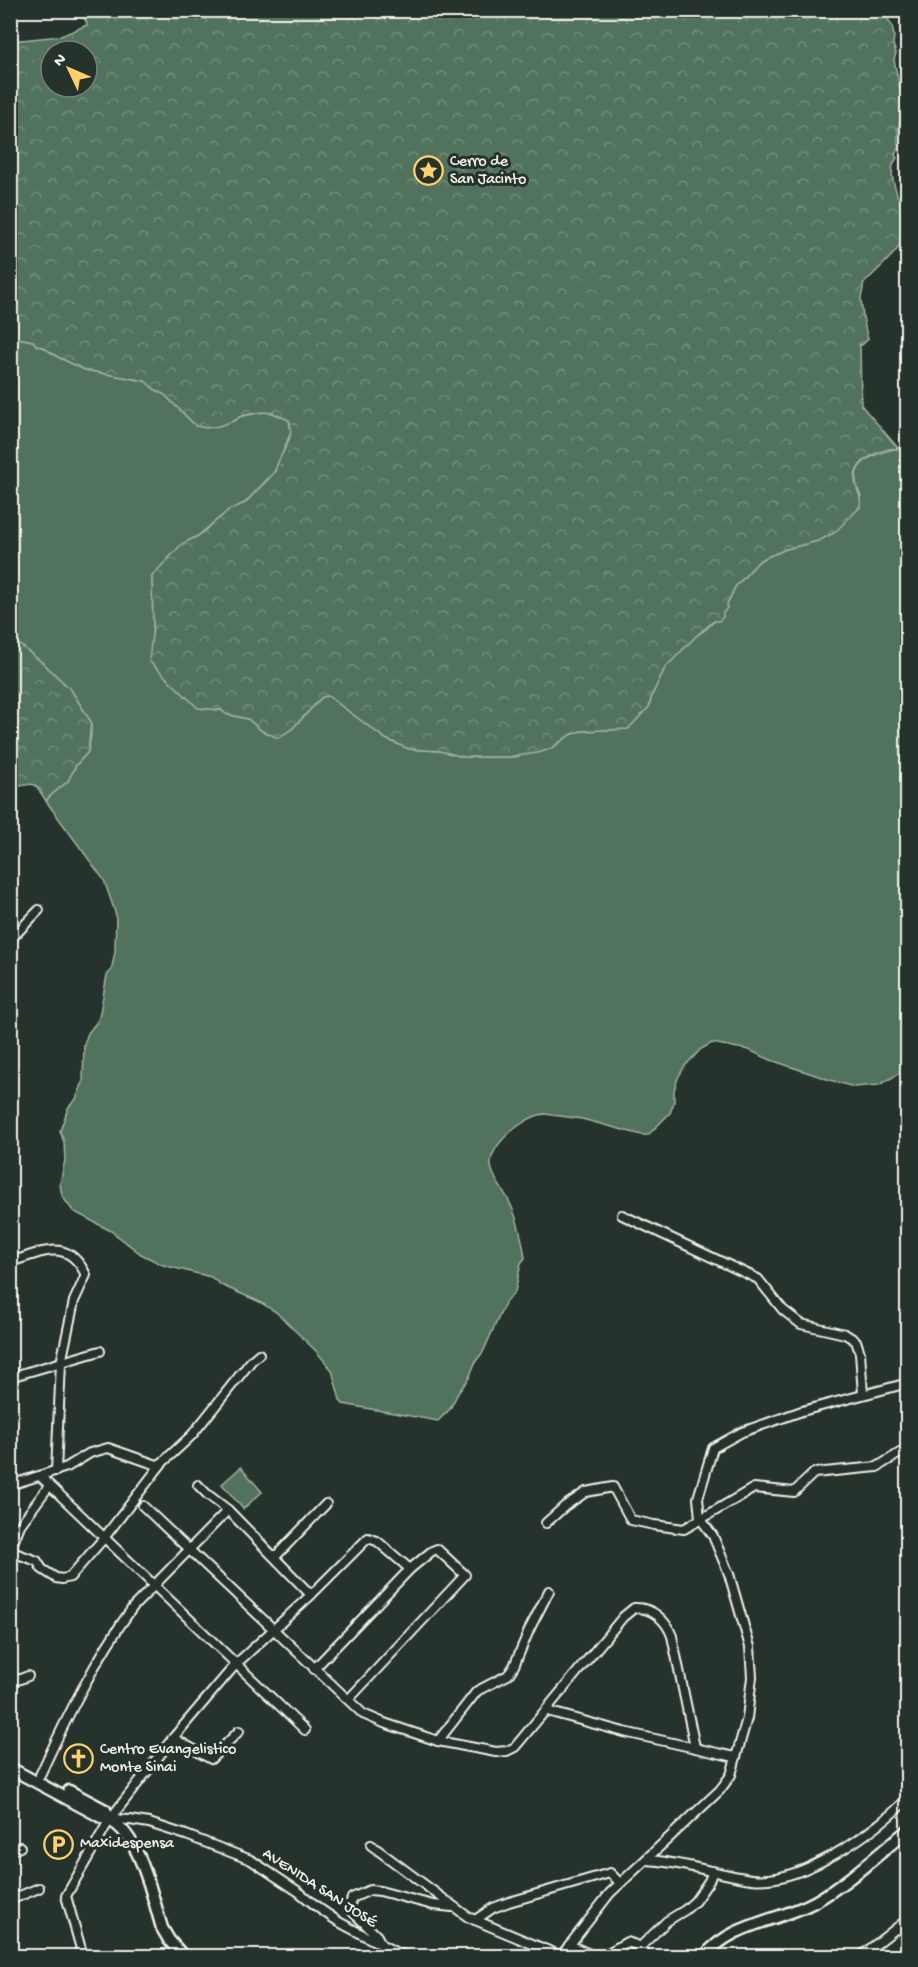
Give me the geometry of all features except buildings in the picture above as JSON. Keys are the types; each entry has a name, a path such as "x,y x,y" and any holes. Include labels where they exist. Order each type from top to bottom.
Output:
{"main road":[{"path":"10,1760 105,1810 110,1819 121,1827 135,1846 162,1928 183,1956"},
{"path":"10,1768 103,1818 110,1819"},
{"path":"705,1956 719,1942 738,1931 795,1912 818,1900 834,1890 908,1830"}],"street":[{"path":"10,940 39,910"},
{"path":"622,1215 758,1278 783,1310 801,1324 845,1334 856,1341 860,1353 863,1394"},
{"path":"10,1262 51,1249 64,1251 81,1264 86,1275 74,1301 61,1363 56,1471"},
{"path":"10,1377 100,1352"},
{"path":"12,1552 36,1561 42,1569 56,1578 70,1577 104,1538 162,1463 192,1435 259,1354"},
{"path":"371,1845 453,1907 475,1920 561,1956 620,1883 720,1790 731,1775 747,1718 752,1677 750,1647 729,1574 713,1536 700,1518 698,1498 713,1448 742,1432 802,1411 908,1383"},
{"path":"10,1485 67,1467 90,1453 108,1448 157,1465 162,1463"},
{"path":"546,1523 586,1492 613,1487 631,1520 654,1526 684,1528 754,1488 794,1492 814,1473 877,1467 908,1448"},
{"path":"40,1476 304,1730"},
{"path":"198,1485 228,1510 311,1595"},
{"path":"10,1632 12,1552 20,1525 49,1486"},
{"path":"275,1557 326,1504"},
{"path":"143,1506 363,1714 438,1741 496,1752 507,1751 515,1747 623,1617 634,1608 648,1610 662,1619 672,1636 694,1747"},
{"path":"40,1775 71,1708 112,1637 133,1607 228,1510"},
{"path":"83,1956 66,1896 110,1819 173,1738 236,1664 311,1595 368,1538 377,1541 410,1569"},
{"path":"314,1669 410,1569 437,1549 465,1575 349,1699"},
{"path":"438,1741 477,1691 508,1675 549,1591"},
{"path":"10,1683 28,1676"},
{"path":"547,1711 624,1732 735,1757"},
{"path":"173,1738 211,1760 239,1731"},
{"path":"647,1860 665,1861 754,1879 778,1877 803,1869 841,1851 891,1815 908,1798"},
{"name":"AVENIDA SAN JOSÉ","path":"110,1819 149,1823 251,1860 339,1922 397,1953 408,1956"},
{"path":"10,1851 20,1847"},
{"path":"639,1948 667,1921 695,1901 713,1871"},
{"path":"475,1920 493,1908 588,1878 610,1873 620,1883"},
{"path":"10,1900 39,1888"},
{"path":"381,1944 377,1936 349,1908 352,1898 361,1893 370,1890 380,1891 433,1905 453,1907"},
{"path":"861,1956 908,1919"},
{"path":"898,1927 908,1939"},
{"path":"603,1956 627,1942 649,1956"},
{"path":"569,1945 594,1956"}],"green space":[{"path":"79,11 884,11 892,26 896,53 894,60 901,93 902,113 898,128 898,148 895,155 897,158 892,171 904,221 899,247 863,284 861,304 868,339 862,345 860,344 861,405 899,449 878,452 859,466 855,479 860,507 834,533 818,541 786,549 760,560 735,587 723,617 719,621 714,621 695,637 665,668 649,707 628,729 581,731 570,735 550,749 538,753 508,757 464,757 440,751 409,749 386,739 328,696 322,697 292,729 278,738 262,731 248,719 226,714 221,710 198,708 149,661 153,626 152,576 182,544 198,536 229,510 245,503 275,472 289,440 291,427 289,420 273,413 263,412 240,416 236,420 219,426 207,428 196,426 165,395 145,381 85,370 37,346 33,341 11,339 11,41 61,36 87,25"},
{"path":"10,339 33,341 37,346 85,370 145,381 165,395 196,426 263,412 273,413 289,420 291,432 275,471 245,503 229,510 198,536 182,544 152,576 153,626 150,661 198,708 221,710 226,714 248,719 262,731 292,729 322,697 328,696 386,739 409,749 440,751 464,757 514,757 555,746 570,735 581,731 628,729 649,707 665,668 695,637 723,613 735,587 760,560 786,549 818,541 834,533 861,496 856,483 856,473 860,466 867,459 876,455 907,446 907,1069 879,1085 854,1087 771,1060 749,1050 712,1043 701,1049 684,1067 674,1090 674,1102 670,1113 648,1135 582,1119 545,1114 519,1125 496,1149 491,1166 514,1213 525,1258 521,1263 515,1292 506,1301 483,1352 450,1409 438,1421 343,1404 332,1370 276,1312 260,1302 221,1285 211,1277 163,1265 141,1254 111,1231 73,1211 62,1196 60,1184 65,1160 64,1142 60,1131 68,1108 76,1099 83,1082 84,1044 88,1033 99,1018 107,975 111,971 115,952 116,915 104,880 46,801 68,781 76,765 88,752 91,722 71,690 20,645 11,643"},
{"path":"11,643 20,645 71,690 91,722 88,752 76,765 68,781 46,801 34,785 11,786"},
{"path":"241,1467 262,1492 243,1509 222,1484"}],"place":[{"name":"Cerro de San Jacinto","path":"429,171"},
{"name":"Centro Evangelistico Monte Sinai","path":"79,1759"},
{"name":"Maxidespensa","path":"59,1844"}]}
